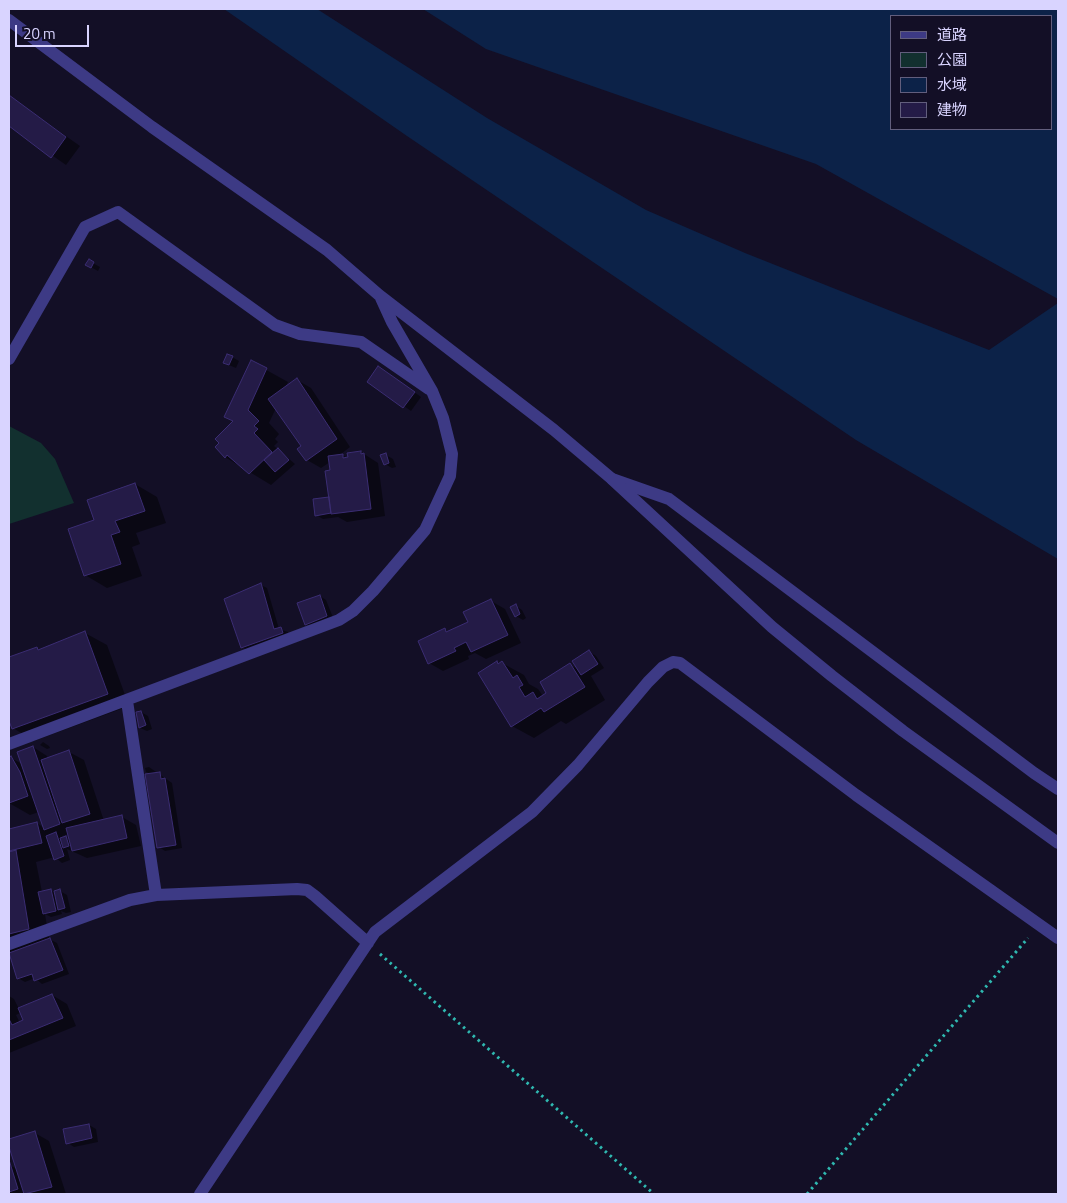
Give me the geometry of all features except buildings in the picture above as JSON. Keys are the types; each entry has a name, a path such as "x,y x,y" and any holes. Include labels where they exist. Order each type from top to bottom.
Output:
{"street":[{"path":"9,20 152,127 327,250 379,295 554,430 612,479 716,577 832,676 911,737 1058,843"},
{"path":"9,359 85,227 118,212 275,325 300,334 360,342 432,391"},
{"path":"9,744 339,620 353,611 373,591 426,530 450,476 452,454 443,418 432,391 392,322 379,295"},
{"path":"612,479 669,499 1034,773 1058,789"},
{"path":"200,1194 375,932 532,812 578,765 663,666 673,662 680,663 856,795 1058,938"},
{"path":"126,701 156,895"},
{"path":"9,944 130,900 156,895 307,890 368,943"}],"path":[{"path":"807,1194 1040,924"},
{"path":"368,943 654,1194"}],"green space":[{"path":"9,426 41,443 55,459 74,503 9,524"}],"water":[{"path":"224,9 317,9 487,118 646,210 745,253 989,350 1058,303 1058,559 856,440 407,136"},
{"path":"423,9 1058,9 1058,299 816,164 486,49"}]}
